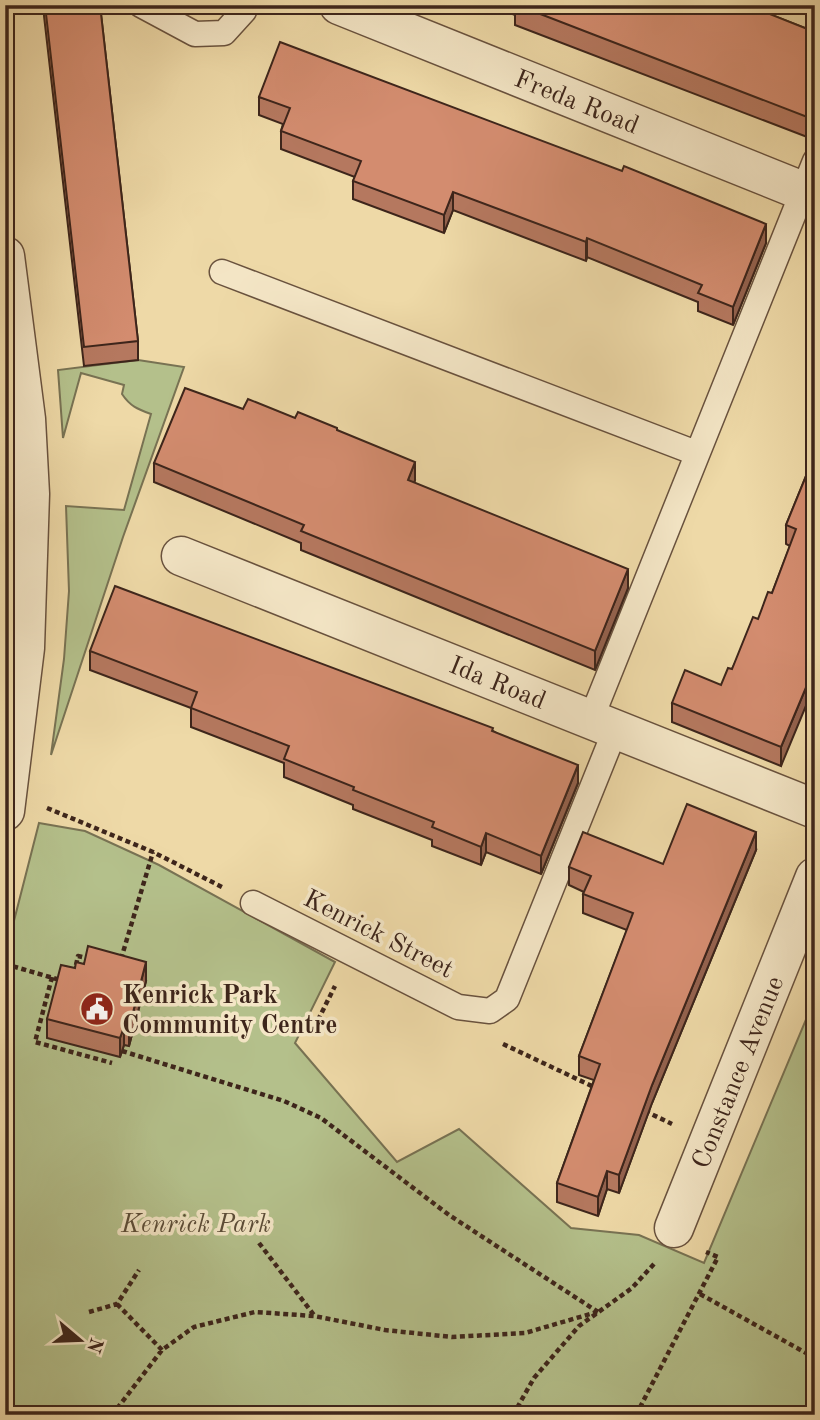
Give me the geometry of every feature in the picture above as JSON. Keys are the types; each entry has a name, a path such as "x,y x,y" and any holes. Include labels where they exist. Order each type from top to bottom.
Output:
{"street":[{"name":"Freda Road","path":"339,5 811,182"},
{"path":"5,256 26,419 30,494 25,648 5,811"},
{"name":"Ida Road","path":"181,556 815,809"},
{"name":"Constance Avenue","path":"688,1239 815,877"}],"lane":[{"path":"141,5 195,34 225,33 246,5"},
{"path":"483,1011 490,1012 507,999 696,453 811,182"},
{"path":"222,272 696,453"},
{"name":"Kenrick Street","path":"253,903 458,1007 483,1011"}],"path":[{"path":"44,807 153,852 253,903"},
{"path":"119,966 153,852"},
{"path":"73,974 78,956 99,961"},
{"path":"5,964 71,983"},
{"path":"51,977 35,1042 112,1063"},
{"path":"483,1011 499,1042 597,1088"},
{"path":"122,1051 284,1101 321,1118 449,1214 598,1312"},
{"path":"634,1106 683,1129"},
{"path":"513,1415 534,1378 579,1326 632,1288 661,1257 688,1239 718,1257 636,1415"},
{"path":"259,1243 314,1316"},
{"path":"89,1312 117,1304 139,1270"},
{"path":"700,1294 815,1358"},
{"path":"117,1304 162,1350"},
{"path":"112,1415 162,1350 194,1327 255,1311 314,1316 385,1330 452,1337 525,1333 598,1312"}],"green space":[{"path":"138,360 184,367 123,537 51,755 64,659 69,591 66,506 124,510 151,414 128,401 122,394 124,385 81,373 63,438 58,370"},
{"name":"Kenrick Park","path":"39,823 85,831 159,865 335,962 295,1043 397,1162 459,1129 571,1228 639,1235 704,1263 815,998 815,1415 5,1415 5,956"}],"building":[{"path":"45,5 100,5 138,341 84,347"},
{"path":"517,5 747,5 815,32 815,120"},
{"path":"280,42 622,171 624,166 766,224 733,307 698,293 702,285 587,238 586,242 453,192 444,215 353,181 361,161 281,131 290,108 259,97"},
{"path":"185,388 243,409 248,399 295,418 298,412 415,462 408,480 628,569 595,651 301,531 304,525 154,463"},
{"path":"815,454 815,666 781,747 672,703 685,670 721,685 728,668 732,669 753,617 758,619 768,592 772,593 796,529 786,525"},
{"path":"115,586 493,728 492,731 578,765 541,856 486,833 481,847 432,827 434,822 284,759 289,746 191,708 197,692 90,651"},
{"path":"687,804 756,832 652,1085 619,1175 607,1171 598,1197 557,1183 600,1064 579,1056 633,913 583,894 591,876 569,867 583,832 663,864"},
{"name":"Kenrick Park Community Centre","path":"88,946 146,962 129,1028 124,1027 120,1038 47,1019 61,965 75,968 76,962 84,964"}],"place":[{"name":"Kenrick Park Community Centre","path":"97,1009"}]}
